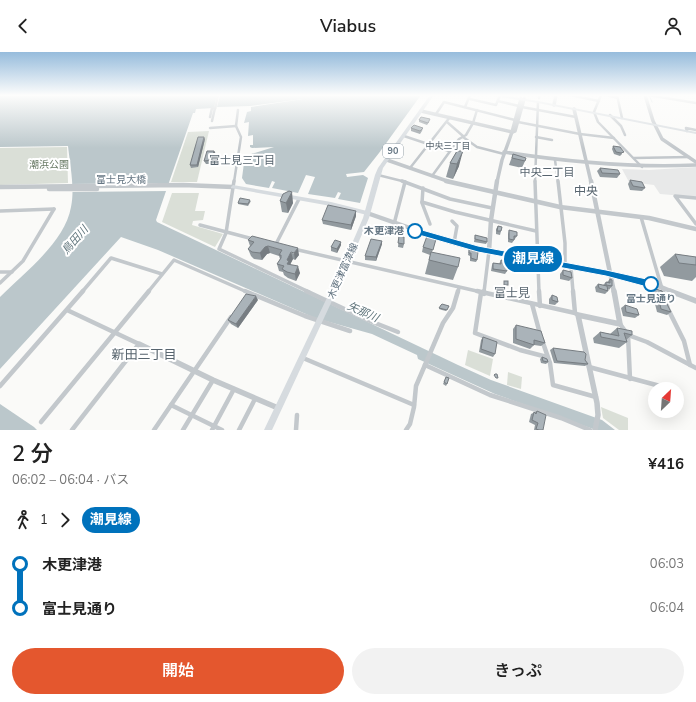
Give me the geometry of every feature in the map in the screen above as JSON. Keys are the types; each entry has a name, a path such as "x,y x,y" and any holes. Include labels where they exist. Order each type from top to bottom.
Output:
{"main road":[{"name":"木更津富津線","path":"268,430 347,262 367,213 378,175 420,113"},
{"path":"597,113 696,132"},
{"path":"233,187 344,207 367,213"}],"street":[{"path":"211,113 210,117 213,116 214,113"},
{"path":"212,121 214,113"},
{"path":"238,113 236,126 241,137 226,233 219,249 370,321 398,332"},
{"path":"429,113 512,132"},
{"path":"432,176 449,151 463,137 473,123 476,113"},
{"path":"486,113 536,126 580,134 614,138"},
{"path":"519,113 515,131 512,132 504,153 494,193 489,251 483,293 474,333 520,350 547,357"},
{"path":"538,113 535,157 535,202 540,306"},
{"path":"554,113 576,117"},
{"path":"575,113 599,212 612,274 620,324 628,335 630,379"},
{"path":"594,113 598,122 642,167"},
{"path":"621,113 622,118"},
{"path":"650,113 658,135 696,163"},
{"path":"610,116 621,126 625,135"},
{"path":"410,168 450,117"},
{"path":"447,122 477,148 504,153 555,160 642,167 696,163"},
{"path":"210,128 236,126"},
{"path":"404,136 449,151"},
{"path":"536,137 552,140"},
{"path":"634,158 689,157"},
{"path":"387,160 465,187 560,207 641,217 696,229"},
{"path":"555,160 565,243 565,265"},
{"path":"378,175 423,188 450,199 492,208"},
{"path":"394,224 405,182"},
{"name":"富士見大橋","path":"0,189 63,187 233,187"},
{"path":"423,188 422,202 430,224"},
{"path":"696,198 675,196 696,224"},
{"path":"276,244 299,199"},
{"path":"422,202 491,222 536,231"},
{"path":"0,211 54,209 23,261 0,283"},
{"path":"367,213 394,224 454,243 612,274 662,287 696,301"},
{"path":"641,217 668,309 684,341 690,365"},
{"path":"452,220 457,226 454,243"},
{"path":"200,225 226,233 255,239"},
{"path":"269,242 283,246"},
{"path":"290,248 620,324"},
{"path":"0,386 111,258 162,274"},
{"path":"41,422 174,260 247,293 320,322 350,331"},
{"path":"571,266 577,320 596,397 598,415 595,430"},
{"path":"0,272 12,272"},
{"path":"406,430 410,424 416,386 444,323 453,308 459,288"},
{"path":"243,300 247,293"},
{"path":"532,304 550,363 553,385 596,397"},
{"path":"67,310 213,380 278,408"},
{"path":"154,430 234,312"},
{"path":"628,335 647,342 696,368"},
{"path":"72,430 139,344"},
{"path":"303,358 414,405"},
{"path":"426,365 490,394 590,430"},
{"path":"589,367 648,383"},
{"path":"183,430 213,380"},
{"path":"213,428 234,389"},
{"path":"239,430 255,399"},
{"path":"171,405 213,428 222,430"},
{"path":"296,430 298,416"}],"shaded area":[{"path":"696,167 696,197 660,194 654,185 629,182 622,169 649,170"}],"green space":[{"path":"209,131 197,182 171,182 188,132"},
{"name":"潮浜公園","path":"67,147 68,183 0,185 0,148"},
{"path":"172,193 199,193 195,211 205,211 203,220 193,221 192,225 223,234 215,247 162,222"},
{"path":"468,350 493,359 490,376 465,365"},
{"path":"508,372 522,377 521,389 507,385"},
{"path":"601,407 628,418 628,430 619,430 603,418"}],"water":[{"name":"鳥田川","path":"0,113 195,113 193,113 156,220 157,222 491,380 602,420 615,430 596,430 495,394 418,359 417,355 372,334 315,318 158,250 121,237 0,369 0,297 42,256 61,232 71,207 72,176 68,146 0,147"},
{"path":"247,113 408,113 364,172 346,174 347,177 363,175 368,178 360,203 338,199 341,193 338,192 335,198 308,194 315,177 306,175 298,193 272,188 275,182 272,181 269,188 246,184 242,178 244,163 249,163 252,159 270,158 252,158 248,155 274,147 250,147 250,145 253,145 253,135 248,136 249,122 244,123"},
{"path":"0,404 34,427 37,430 0,430"}],"pier":[{"path":"171,183 168,191 70,192 69,184"}],"building":[{"path":"421,117 430,119 428,123 419,120"},
{"path":"414,125 423,128 420,131 411,128"},
{"path":"198,137 204,137 197,165 190,165"},
{"path":"613,146 620,147 624,152 616,152"},
{"path":"207,151 214,151 212,160 204,161"},
{"path":"457,151 463,151 457,164 450,163"},
{"path":"513,154 526,158 525,161 512,158"},
{"path":"600,168 618,170 620,174 602,173"},
{"path":"630,180 642,182 645,188 633,186"},
{"path":"289,191 292,192 286,203 280,201 283,194"},
{"path":"240,198 250,200 248,204 238,203"},
{"path":"328,205 356,211 351,225 322,220"},
{"path":"498,226 502,227 501,231 497,231"},
{"path":"509,230 517,232 517,236 514,236 514,240 509,239"},
{"path":"475,235 487,238 487,242 475,239"},
{"path":"252,236 298,248 294,253 291,252 287,260 289,261 287,264 298,266 295,274 287,272 282,269 284,266 277,264 281,258 281,255 279,255 282,250 268,246 265,247 260,253 252,252 248,249 254,242 248,240"},
{"path":"399,236 404,237 404,244 398,243"},
{"path":"427,236 436,239 433,250 423,247"},
{"path":"371,239 382,241 376,257 365,256"},
{"path":"335,240 341,242 337,249 331,247"},
{"path":"469,249 478,252 477,260 471,258"},
{"path":"431,252 460,258 458,267 429,260"},
{"path":"675,254 696,257 696,265 679,263"},
{"path":"512,256 521,258 521,263 510,261 510,257 512,258"},
{"path":"501,260 508,262 507,271 493,269 493,263 501,264"},
{"path":"530,262 536,263 537,272 530,270"},
{"path":"563,270 571,272 572,278 563,275"},
{"path":"610,279 612,280 612,286 606,285 606,282 610,283"},
{"path":"504,281 508,281 508,285 504,285"},
{"path":"598,284 607,286 608,291 599,288"},
{"path":"650,287 662,291 664,296 652,293"},
{"path":"246,294 256,296 236,324 228,320"},
{"path":"552,295 557,297 558,302 552,300"},
{"path":"659,300 666,302 671,312 661,309"},
{"path":"442,304 449,306 447,310 439,308"},
{"path":"625,305 637,309 639,315 626,312"},
{"path":"516,325 541,331 545,343 534,340 534,345 516,339"},
{"path":"617,328 632,331 632,335 624,333 627,342 601,337 600,332 619,336"},
{"path":"483,337 497,342 495,354 481,349"},
{"path":"553,348 584,352 586,354 585,360 588,364 557,361"},
{"path":"542,357 547,359 548,362 543,361"},
{"path":"497,374 498,378 496,378 494,375"},
{"path":"446,377 449,378 447,384 444,382"},
{"path":"537,411 546,415 543,430 536,429 538,423 532,420 534,412 536,414"}],"bus line":[{"name":"潮見線","path":"415,231 478,249 606,273 651,284"}],"place":[{"name":"木更津港","path":"415,231"},
{"name":"富士見通り","path":"651,284"}],"district":[{"name":"中央三丁目","path":"448,146"},
{"name":"富士見三丁目","path":"242,160"},
{"name":"中央二丁目","path":"547,172"},
{"name":"中央","path":"586,191"},
{"name":"富士見","path":"512,293"},
{"name":"新田三丁目","path":"144,355"}],"water label":[{"name":"矢那川","path":"363,312"}]}
